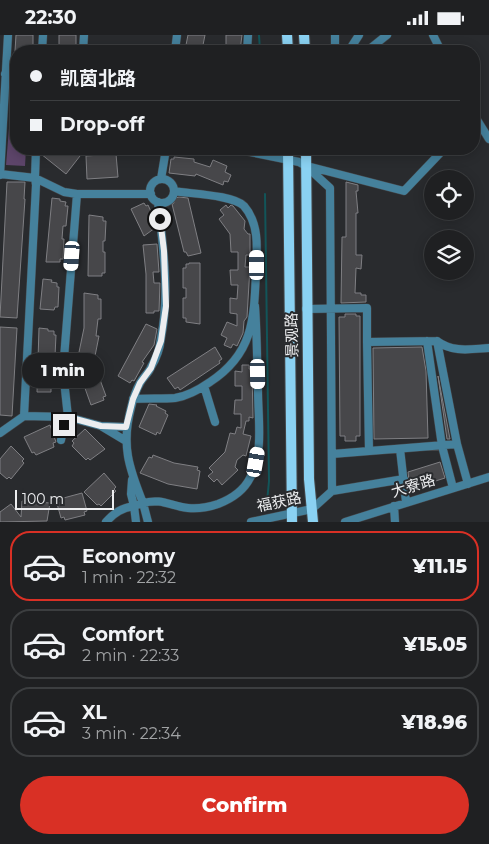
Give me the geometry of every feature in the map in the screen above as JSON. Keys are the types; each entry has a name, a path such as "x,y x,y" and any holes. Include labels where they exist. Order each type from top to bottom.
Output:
{"main road":[{"name":"景观路","path":"288,155 292,517"},
{"name":"景观路","path":"306,155 309,479 313,521"}],"street":[{"path":"8,35 0,174 35,178 64,192 77,194 151,193"},
{"path":"374,45 387,35"},
{"path":"6,74 10,74"},
{"path":"480,125 489,139"},
{"path":"24,416 36,194 36,155"},
{"path":"161,179 165,155"},
{"path":"264,155 299,162 330,188 332,491"},
{"path":"306,166 404,191 438,155"},
{"path":"148,521 132,475 126,441 126,427 133,399 140,383 151,368 161,341 166,306 164,251 158,202 151,193 152,186 157,181 165,179 172,183 174,195 169,201 158,202"},
{"path":"106,521 113,514 124,508 153,500 189,508 218,504 242,489 251,477 258,448 255,306 257,238 254,222 244,205 228,199 174,191"},
{"path":"61,439 68,417 63,371 77,194"},
{"path":"133,399 175,398 192,393 204,386 230,366 243,350 249,337 255,306"},
{"path":"306,309 367,308 369,451"},
{"path":"427,341 442,446 453,488"},
{"path":"368,342 437,341 444,347 462,350 489,348"},
{"path":"437,341 457,444 468,484"},
{"path":"204,386 215,422"},
{"path":"0,433 24,416 68,417 101,426 126,427"},
{"path":"101,426 126,441"},
{"path":"332,454 457,444"},
{"path":"400,449 406,502"},
{"path":"132,475 131,494 136,521"},
{"name":"大寮路","path":"345,521 489,477"},
{"path":"312,509 332,491 404,479"},
{"path":"394,506 395,521"},
{"name":"福获路","path":"251,521 292,517 312,509"}],"shaded area":[{"path":"10,128 10,155 26,155 25,166 6,165"}],"building":[{"path":"16,35 33,35 33,45 15,45"},
{"path":"59,35 76,35 76,45 59,45"},
{"path":"188,35 205,35 203,45 186,45"},
{"path":"226,35 242,35 241,45 226,45"},
{"path":"42,155 80,156 66,174"},
{"path":"116,155 118,177 87,179 86,156"},
{"path":"174,157 194,159 194,162 210,167 213,160 227,166 225,172 231,175 228,182 224,181 223,185 196,174 195,176 169,173 171,159 174,159"},
{"path":"7,182 25,182 17,318 0,317"},
{"path":"346,182 358,185 358,191 356,191 358,213 356,213 356,255 362,255 361,269 356,268 355,293 366,295 366,302 341,303 342,237 346,237"},
{"path":"179,197 188,198 201,253 188,256 184,252 172,204 174,203 173,199"},
{"path":"52,198 66,202 65,206 68,206 66,226 63,226 63,259 60,259 60,262 46,262"},
{"path":"144,203 146,206 148,205 154,218 155,228 144,236 131,209"},
{"path":"226,205 228,208 231,205 233,206 245,221 244,229 250,234 250,255 246,255 245,267 250,267 247,317 244,321 243,333 237,346 233,344 231,348 224,345 227,338 221,335 227,322 237,326 237,314 230,313 230,298 237,299 238,285 231,285 230,270 238,270 238,252 231,252 230,234 219,219 224,215 220,210"},
{"path":"89,215 103,217 103,221 106,221 105,241 103,241 105,273 102,273 102,276 88,276"},
{"path":"157,244 159,272 153,272 154,283 160,283 159,311 146,313 146,274 143,245"},
{"path":"200,263 200,324 186,322 186,318 183,318 183,298 186,298 186,288 183,288 183,268 186,268 186,264"},
{"path":"43,279 52,280 51,282 57,283 57,287 59,287 58,307 55,307 54,310 40,309"},
{"path":"84,293 98,295 98,299 101,299 101,319 98,319 96,336 99,336 95,356 93,355 92,359 78,357 84,328"},
{"path":"345,314 360,316 360,436 356,436 356,441 345,441 345,436 340,436 339,317 345,317"},
{"path":"146,324 157,329 154,345 142,362 144,363 134,381 132,380 130,383 118,376"},
{"path":"0,327 17,328 12,416 0,415"},
{"path":"39,328 54,331 54,335 56,335 55,356 52,355 52,368 55,368 54,388 51,388 51,392 37,392"},
{"path":"215,347 222,359 219,361 220,363 180,390 178,387 175,389 167,378"},
{"path":"422,347 426,371 428,438 374,439 373,348"},
{"path":"242,365 249,365 249,369 252,369 253,418 249,417 249,421 246,421 243,434 251,436 246,456 243,455 237,460 235,467 238,470 222,485 217,479 214,482 208,476 213,472 209,468 225,452 230,433 235,434 237,427 241,428 241,414 234,414 235,400 242,400 242,386 235,386 235,371 242,372"},
{"path":"89,374 90,376 95,374 97,378 99,377 106,396 103,397 104,400 91,405 81,377"},
{"path":"438,376 450,439 447,439"},
{"path":"149,404 157,405 166,411 165,413 168,415 160,434 157,432 156,435 139,427"},
{"path":"50,425 56,442 53,443 54,447 36,455 34,452 32,453 24,437"},
{"path":"85,429 105,449 90,460 88,458 86,460 72,446 74,443 72,441"},
{"path":"11,446 24,459 22,461 24,463 11,479 9,477 7,479 0,473 0,459"},
{"path":"153,455 174,463 198,467 197,470 200,471 197,489 168,484 140,473 149,457 152,458"},
{"path":"440,462 445,478 410,489 408,472"},
{"path":"104,473 116,487 114,489 116,491 101,506 97,505 84,492"},
{"path":"82,493 87,511 84,512 85,515 65,520 64,517 61,518 56,500"},
{"path":"22,501 50,503 47,521 0,522 0,512 11,504 21,517"}],"waterway":[{"path":"259,35 260,45"},
{"path":"265,194 269,481 267,502"}],"route":[{"path":"64,425 68,417 101,426 115,425 126,427 133,399 140,383 151,368 161,341 166,306 164,251 160,219"}]}
